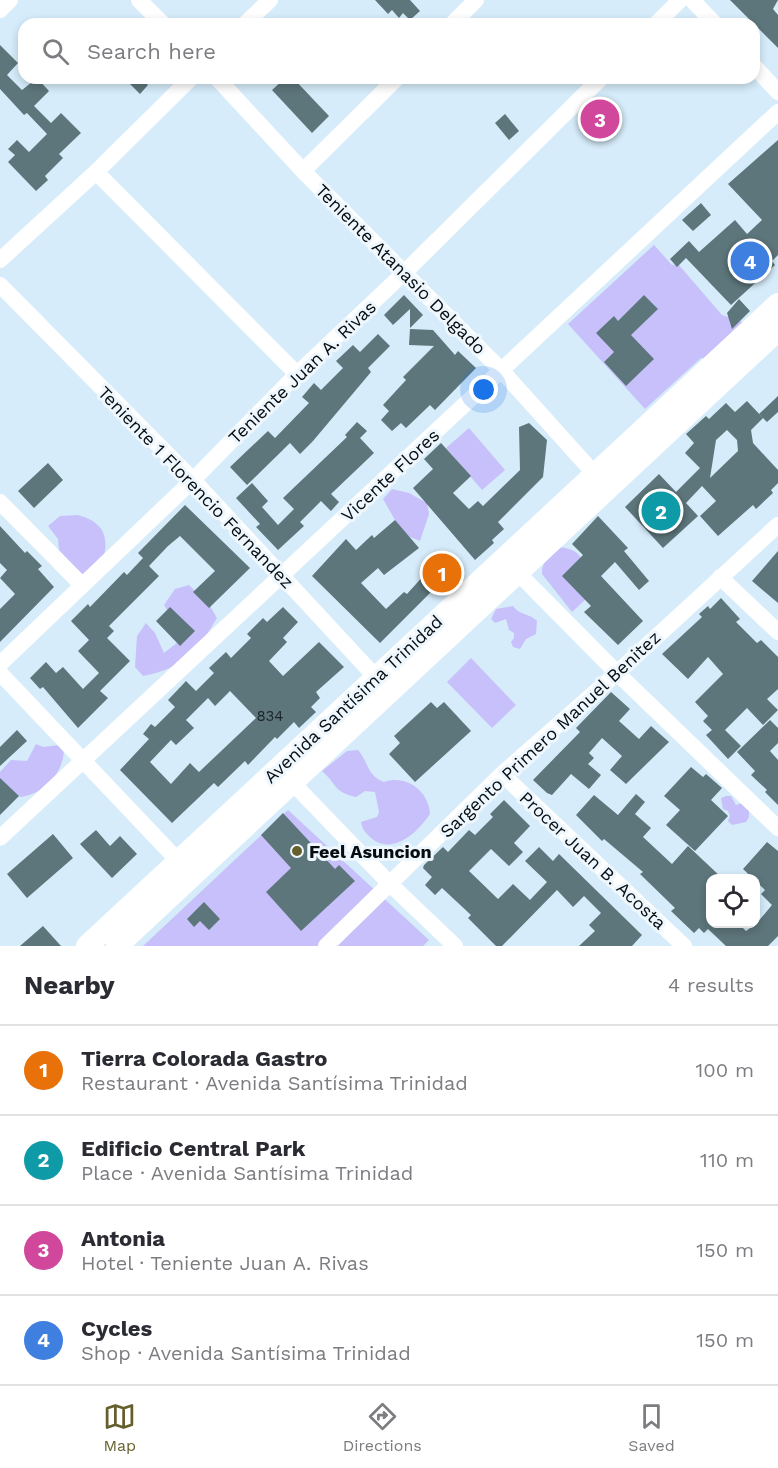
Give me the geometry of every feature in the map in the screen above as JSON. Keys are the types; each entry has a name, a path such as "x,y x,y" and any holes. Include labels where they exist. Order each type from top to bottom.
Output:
{"main road":[{"name":"Avenida Santísima Trinidad","path":"87,946 186,868 383,685 602,481 778,304"},
{"name":"Avenida Santísima Trinidad","path":"602,481 778,330"},
{"name":"Avenida Santísima Trinidad","path":"117,946 186,868"}],"street":[{"path":"0,10 10,0"},
{"path":"139,0 157,18"},
{"path":"251,18 270,0"},
{"path":"458,18 476,0"},
{"path":"662,18 680,0"},
{"path":"692,0 709,18"},
{"path":"760,72 778,92"},
{"path":"0,260 96,172 184,84"},
{"name":"Teniente Atanasio Delgado","path":"223,84 303,171 501,370 602,481"},
{"path":"303,171 391,84"},
{"name":"Teniente Juan A. Rivas","path":"0,664 81,584 193,480 297,374 405,272 595,84"},
{"name":"Vicente Flores","path":"0,838 778,112"},
{"path":"96,172 297,374"},
{"name":"Teniente 1 Florencio Fernandez","path":"0,285 193,480 383,685"},
{"path":"0,502 81,584"},
{"name":"Sargento Primero Manuel Benitez","path":"326,946 502,774 617,673 778,525"},
{"path":"511,566 617,673 778,828"},
{"path":"720,577 778,632"},
{"path":"0,673 186,868"},
{"name":"Procer Juan B. Acosta","path":"502,774 684,946"},
{"path":"285,776 390,884 455,946"}],"shaded area":[{"path":"654,245 672,265 678,264 722,315 745,323 713,360 701,358 645,409 568,324"},
{"path":"469,428 505,470 482,490 446,448"},
{"path":"392,489 409,493 427,503 429,514 420,541 403,534 383,499"},
{"path":"78,515 89,519 101,529 105,543 100,571 83,578 59,550 58,539 48,526 60,516"},
{"path":"558,547 575,552 582,560 586,599 572,612 542,574 545,562"},
{"path":"189,585 210,606 217,618 202,641 187,657 157,673 143,676 135,667 137,636 146,623 155,633 164,653 192,631 171,617 164,605 175,589"},
{"path":"513,606 537,621 536,634 526,639 520,649 513,647 511,642 514,633 509,630 506,619 495,623 491,619 496,609"},
{"path":"471,658 516,705 492,728 447,682"},
{"path":"36,744 43,747 59,745 64,751 63,760 50,782 37,792 20,797 0,779 0,772 11,760 27,761"},
{"path":"358,750 371,773 378,779 384,782 400,780 408,783 415,786 425,798 430,814 419,828 404,840 388,844 379,843 371,838 363,829 361,822 377,817 379,812 375,792 365,791 356,797 343,793 322,771 347,751"},
{"path":"731,796 736,805 745,802 749,805 749,817 746,822 732,825 728,821 730,816 728,811 723,809 721,798"},
{"path":"288,810 429,940 423,946 143,946"}],"building":[{"path":"375,0 410,0 420,11 412,18 408,18 403,13 399,18 392,10 388,14"},
{"path":"730,0 778,0 773,9 778,15 778,48 760,30 760,18 748,18"},
{"path":"0,45 18,63 7,75 22,90 30,84 43,84 49,91 34,106 51,123 61,113 81,133 59,154 63,158 45,176 48,180 36,191 8,162 15,155 8,149 17,140 29,152 47,134 27,113 24,115 0,89"},
{"path":"130,84 148,85 140,94"},
{"path":"278,84 299,84 329,116 312,133 272,90"},
{"path":"505,114 519,131 509,140 495,123"},
{"path":"778,140 778,255 772,261 775,265 731,305 686,258 677,267 670,259 689,241 699,252 735,220 747,234 762,220 728,184"},
{"path":"701,203 711,215 693,231 682,220"},
{"path":"404,295 423,315 410,328 410,309 393,325 384,315"},
{"path":"644,295 658,309 631,335 654,359 626,386 604,362 614,352 596,333 614,316 618,321"},
{"path":"739,299 750,311 732,329 727,313"},
{"path":"410,329 433,330 455,355 458,351 476,368 435,410 430,405 406,428 401,423 392,431 381,420 389,411 383,405 406,380 403,377 434,346 409,345"},
{"path":"378,334 390,346 368,368 371,372 313,441 300,454 290,443 247,485 230,467 268,431 275,438 309,403 302,397 314,383 321,390 343,368 336,361 353,345 360,352"},
{"path":"778,396 778,412 767,422 759,414"},
{"path":"747,401 763,418 751,430 753,443 778,470 778,483 771,490 773,493 756,509 753,505 718,536 700,516 716,501 702,486 686,503 698,516 663,548 625,507 659,474 676,492 700,468 685,453 694,443 686,434 706,416 709,419 726,403 735,412","holes":["727,430 737,440 738,451 710,478 716,440"]},
{"path":"357,422 367,431 360,438 374,453 331,494 339,502 331,511 321,501 300,522 304,526 278,550 256,527 260,524 236,498 252,483 268,501 262,507 278,525 294,509 283,498 347,437 345,435"},
{"path":"529,423 547,440 543,477 498,522 504,529 492,540 494,543 475,560 413,488 433,469 424,459 441,443 471,476 453,493 469,509 478,501 483,506 520,470 519,427"},
{"path":"48,463 63,480 34,508 18,491"},
{"path":"185,505 250,568 209,608 193,592 215,571 180,536 168,546 149,566 159,576 109,626 114,631 107,638 130,661 100,691 108,698 78,728 43,687 40,689 30,678 46,662 56,673 63,667 83,689 99,673 78,651 89,640 71,621 88,604 90,607 124,572 127,575 143,558 138,553"},
{"path":"598,516 628,548 624,551 649,581 639,590 615,562 601,576 643,621 618,645 584,612 591,606 562,576 583,555 572,544"},
{"path":"395,520 419,548 384,575 378,568 361,583 386,609 404,592 407,594 435,563 453,579 443,590 438,585 380,643 312,576 346,539 356,550 372,535 374,538"},
{"path":"0,526 25,553 27,551 42,566 38,569 54,587 0,642 0,609 15,594 0,578 7,570 0,563"},
{"path":"778,551 778,603 752,581"},
{"path":"721,598 740,619 736,622 757,643 761,640 778,657 778,689 767,699 778,710 763,725 747,708 725,730 741,746 728,759 706,735 712,730 703,721 708,716 695,702 723,674 708,657 688,679 662,654 702,617 699,614 708,606 710,609"},
{"path":"170,607 195,631 180,646 156,621"},
{"path":"283,607 298,622 283,638 287,642 269,661 283,676 319,642 344,667 316,692 320,698 311,707 316,712 299,728 294,722 277,739 275,737 248,765 245,761 218,787 214,783 172,823 120,770 149,739 143,734 151,724 155,727 175,707 168,700 186,681 196,691 214,673 209,668 226,652 231,658 251,638 247,634 263,618 267,622","holes":["230,691 256,718 199,772 190,763 171,784 150,762 171,740 176,745 194,728 186,720 208,698 215,706"]},
{"path":"611,692 630,709 619,721 639,739 651,726 669,742 626,784 610,770 622,756 602,738 589,753 594,758 588,764 601,775 589,789 571,774 552,795 547,793 533,780 580,732 576,728"},
{"path":"431,702 437,708 444,702 471,731 415,782 389,754 400,743 394,736"},
{"path":"770,720 778,728 778,743 770,751 778,760 778,805 765,792 767,790 751,775 755,771 737,752"},
{"path":"17,730 27,741 0,766 0,747"},
{"path":"691,767 703,777 706,774 722,788 711,800 728,816 695,851 666,825 680,810 664,796"},
{"path":"0,778 19,796 0,815"},
{"path":"636,794 645,802 635,814 651,828 643,837 672,864 688,846 718,874 706,874 706,928 743,928 746,931 750,928 760,928 760,919 772,905 761,894 765,890 760,885 760,874 748,874 743,869 767,842 778,851 778,936 768,946 726,946 708,929 704,933 699,928 694,933 671,911 675,908 640,874 643,872 604,839 602,841 576,815 594,795 618,815"},
{"path":"504,800 530,826 514,843 523,852 509,866 491,849 469,871 498,899 513,884 530,900 547,882 525,861 539,847 553,861 559,854 642,935 632,946 579,946 595,931 589,925 601,913 584,896 573,907 557,890 502,946 496,946 468,918 471,915 442,888 435,895 425,885 432,877 423,868 424,865 443,847 448,852 469,830 475,835 493,817 490,814"},
{"path":"283,813 335,869 339,865 355,881 301,931 266,892 291,868 261,835"},
{"path":"96,830 110,846 120,836 137,854 112,878 80,844"},
{"path":"53,834 73,858 27,898 7,874"},
{"path":"204,902 220,919 209,930 200,921 194,927 187,919"},
{"path":"43,926 61,946 20,946"}],"place":[{"name":"Antonia","path":"600,119"},
{"name":"Cycles","path":"750,261"},
{"name":"Edificio Central Park","path":"661,511"},
{"name":"Tierra Colorada Gastro","path":"442,573"},
{"name":"Feel Asuncion","path":"297,851"}]}
